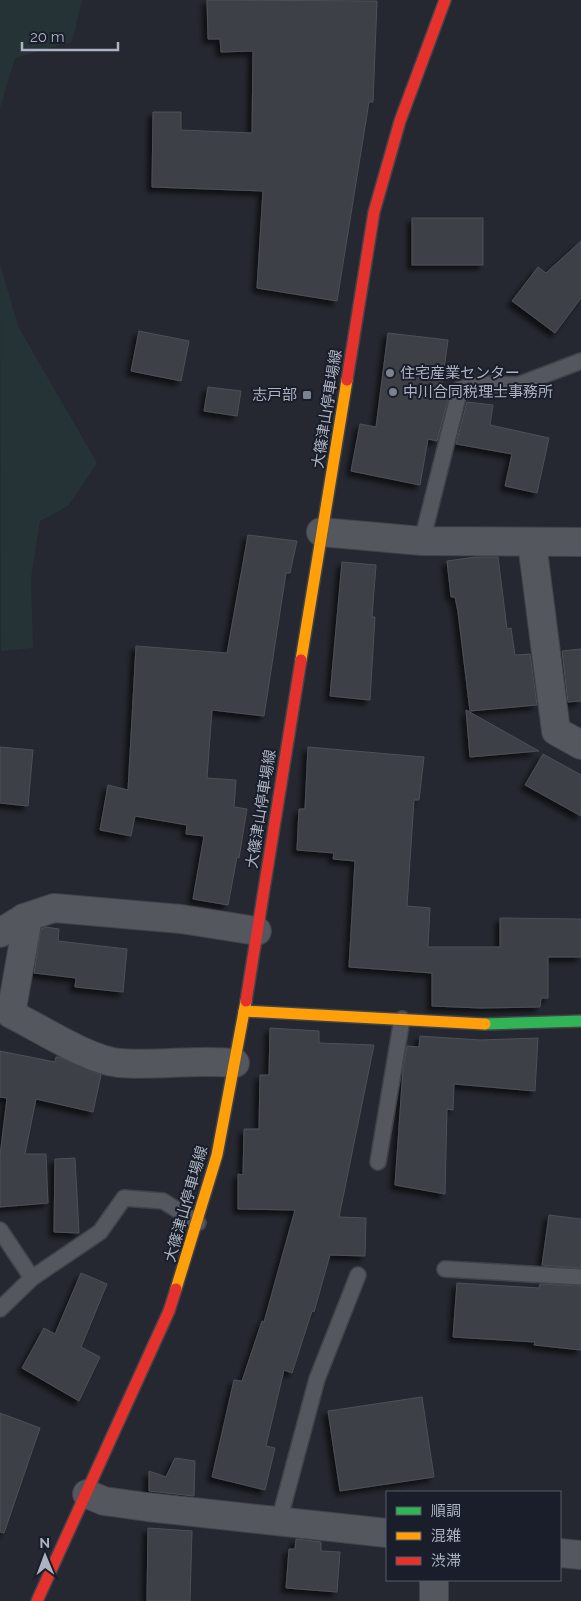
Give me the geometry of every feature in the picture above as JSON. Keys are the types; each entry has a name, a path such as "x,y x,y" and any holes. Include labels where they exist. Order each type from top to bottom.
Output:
{"main road":[{"name":"大篠津山停車場線","path":"37,1601 169,1311 198,1223 217,1155 244,1011 374,212 400,121 445,0"},
{"path":"244,1011 480,1024 581,1021"}],"street":[{"path":"321,532 422,541 581,542"},
{"path":"532,543 556,730 581,745"},
{"path":"0,933 24,918 54,908 181,919 257,931"},
{"path":"24,918 26,929 11,1014 98,1058 118,1062 214,1061 235,1063"},
{"path":"87,1494 104,1501 147,1507 386,1533"},
{"path":"561,1553 581,1555"},
{"path":"434,1581 434,1601"}],"lane":[{"path":"422,541 460,389 479,384 518,385 581,361"},
{"path":"378,1162 402,1019"},
{"path":"0,1308 32,1278 100,1232 124,1198 163,1201 198,1223"},
{"path":"0,1230 32,1278"},
{"path":"445,1269 581,1276"},
{"path":"279,1521 317,1379 358,1275"}],"shaded area":[{"path":"0,0 82,0 72,42 15,58 0,108"},
{"path":"0,265 19,328 97,463 68,506 40,521 31,578 33,648 1,651"}],"building":[{"path":"207,0 377,1 373,102 369,102 337,301 257,288 263,191 152,187 153,112 181,112 181,130 252,133 253,51 221,52 220,39 208,39"},
{"path":"412,218 483,218 483,265 412,265"},
{"path":"581,241 581,298 555,333 512,301 538,267 546,273"},
{"path":"139,331 189,341 181,381 131,371"},
{"path":"388,333 448,340 440,398 448,399 437,441 428,439 420,485 351,471 360,424 376,427"},
{"path":"208,387 241,391 237,416 204,411"},
{"path":"467,402 493,405 490,425 549,438 537,493 505,486 512,454 456,444"},
{"path":"248,535 297,541 290,573 286,573 264,716 212,710 207,778 236,780 234,807 247,809 239,858 237,857 228,905 193,899 204,836 186,834 187,825 135,816 131,836 100,830 108,785 128,790 136,646 227,653"},
{"path":"476,557 498,557 507,629 511,628 515,655 530,654 537,705 470,711 458,612 455,597 451,597 447,561"},
{"path":"342,562 376,565 372,617 375,617 370,700 330,696"},
{"path":"581,649 581,701 568,702 562,651"},
{"path":"466,710 539,751 470,757"},
{"path":"0,747 33,750 28,806 0,803"},
{"path":"308,747 424,757 419,800 414,800 407,906 430,908 428,947 500,947 500,918 581,919 581,957 548,957 548,998 541,998 540,1007 480,1008 432,1006 432,973 349,967 355,861 333,859 334,853 297,850 299,809 305,809"},
{"path":"543,754 581,775 581,816 525,785"},
{"path":"46,927 59,929 58,941 127,949 123,992 75,987 76,978 34,973 41,929"},
{"path":"270,1028 319,1031 319,1043 374,1045 339,1217 366,1218 365,1256 330,1255 314,1312 312,1311 292,1373 284,1370 266,1446 275,1448 265,1490 212,1477 234,1380 242,1381 262,1321 264,1322 295,1210 238,1209 238,1174 243,1175 244,1129 259,1129 260,1075 269,1075"},
{"path":"420,1036 480,1040 538,1038 535,1091 454,1084 453,1110 447,1109 445,1194 395,1185 403,1069 407,1046 419,1047"},
{"path":"0,1051 55,1062 56,1057 59,1057 101,1075 93,1112 36,1099 25,1154 46,1154 48,1203 0,1207 0,1156 7,1098 0,1097"},
{"path":"75,1158 79,1233 54,1232 55,1159"},
{"path":"549,1215 581,1219 581,1268 542,1265"},
{"path":"81,1273 107,1284 81,1347 100,1357 79,1401 22,1368 44,1328 55,1334"},
{"path":"457,1283 539,1288 540,1284 581,1286 581,1350 534,1345 535,1342 453,1337"},
{"path":"422,1397 434,1477 340,1491 328,1411"},
{"path":"0,1413 40,1428 4,1533 0,1532"},
{"path":"175,1458 195,1461 194,1496 149,1491 149,1471 166,1477"},
{"path":"148,1528 192,1531 190,1601 147,1601"},
{"path":"296,1539 321,1542 321,1551 340,1552 337,1592 286,1588 289,1549 295,1549"}],"traffic: fast":[{"path":"485,1024 581,1021"}],"traffic: slow":[{"path":"301,660 347,380"},
{"path":"176,1289 217,1155 246,1001"},
{"path":"244,1011 485,1024"}],"traffic: jam":[{"path":"347,380 374,212 400,121 445,0"},
{"path":"246,1001 301,660"},
{"path":"37,1601 169,1311 176,1289"}],"place":[{"name":"住宅産業センター","path":"390,373"},
{"name":"中川合同税理士事務所","path":"393,392"},
{"name":"志戸部","path":"307,395"}]}
